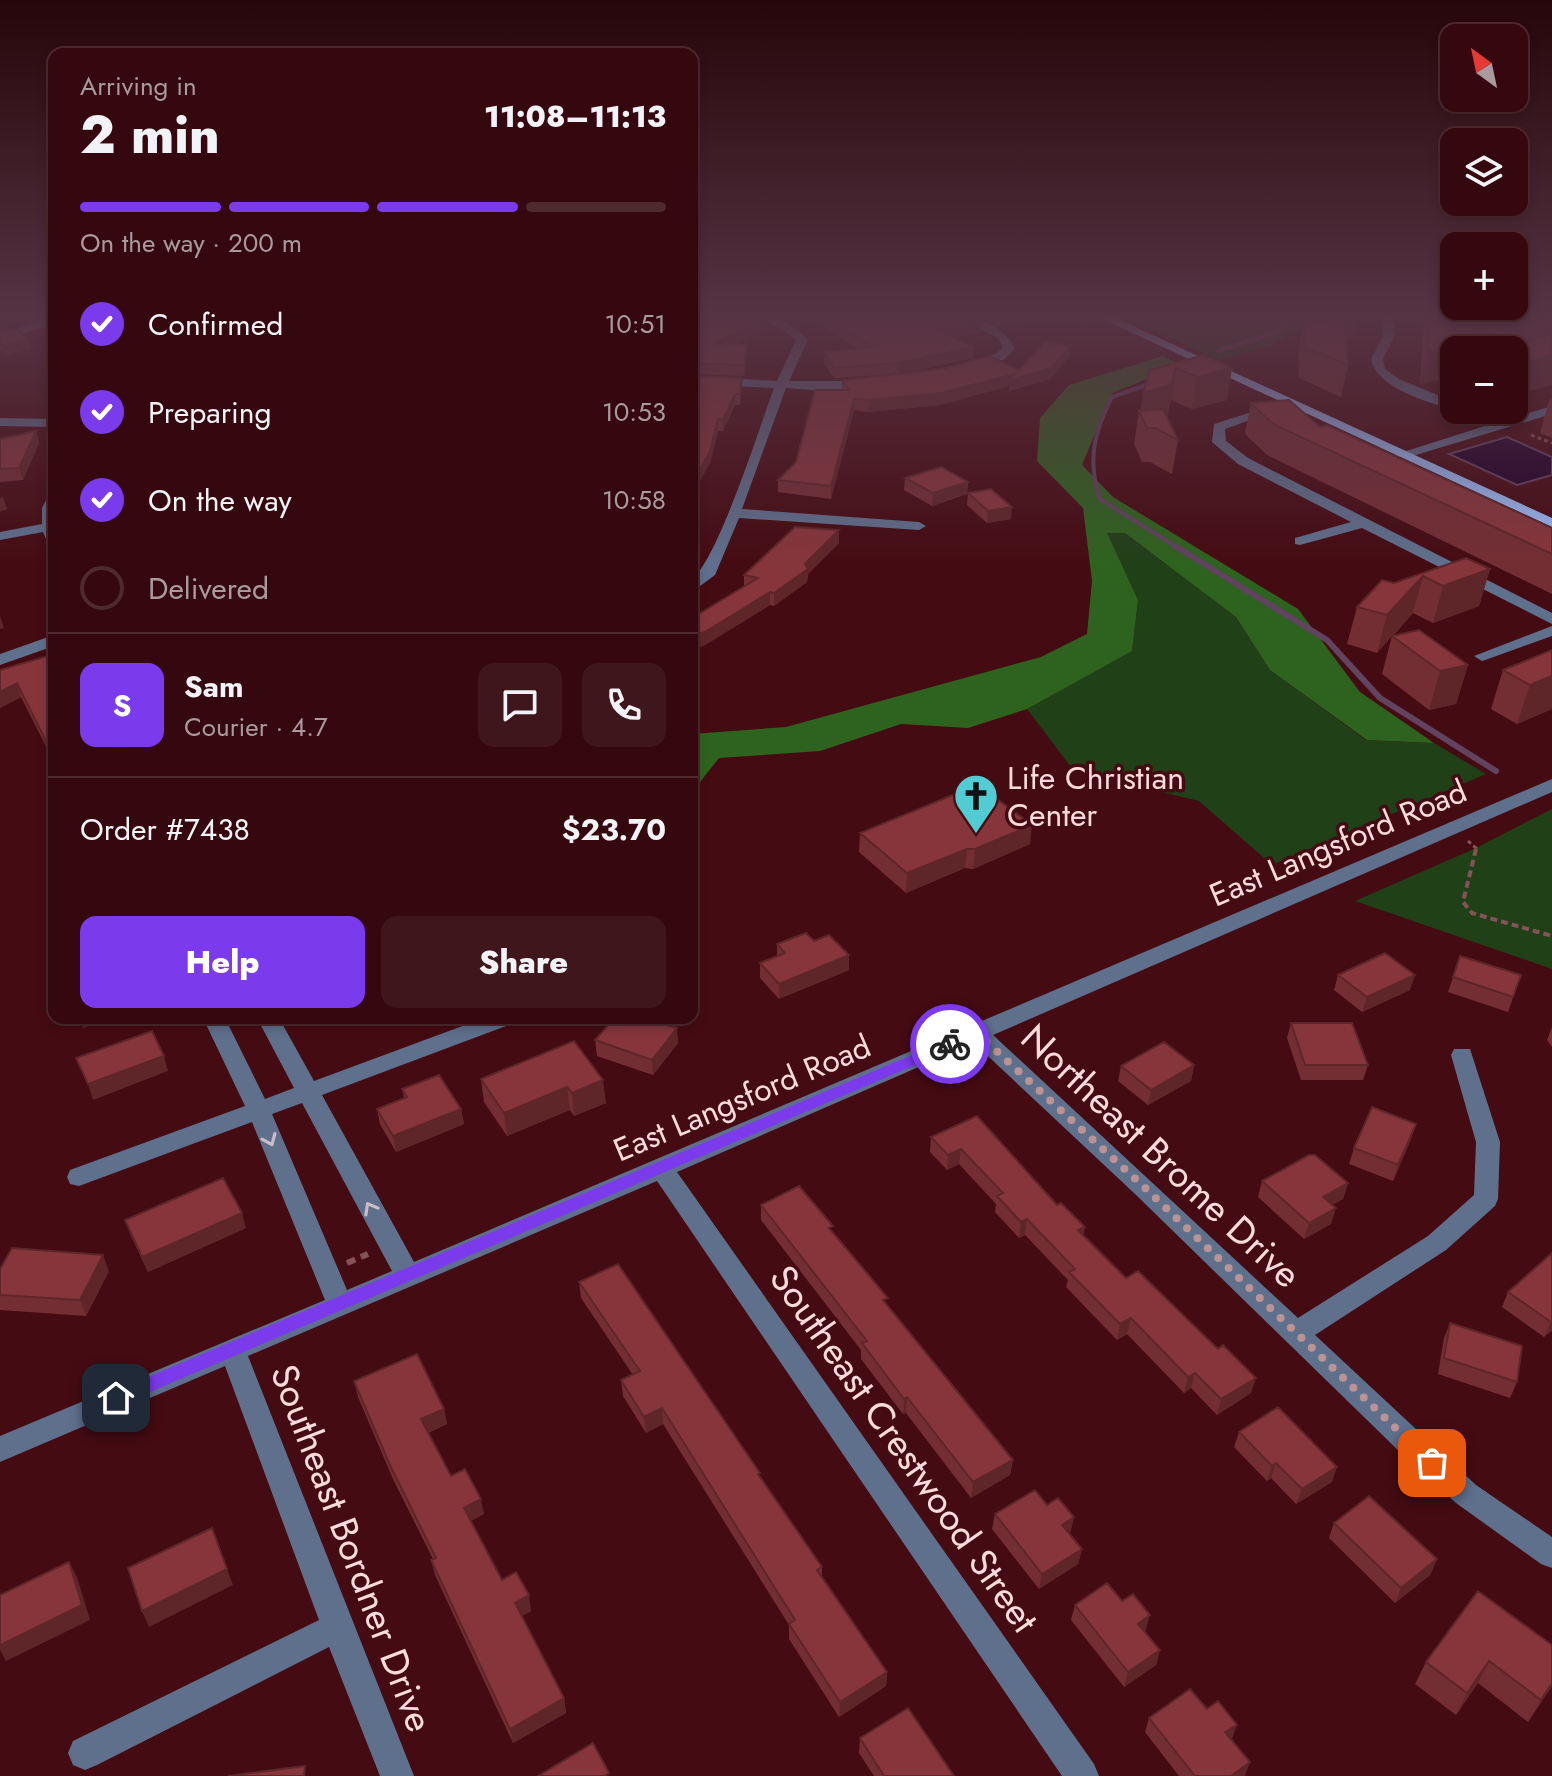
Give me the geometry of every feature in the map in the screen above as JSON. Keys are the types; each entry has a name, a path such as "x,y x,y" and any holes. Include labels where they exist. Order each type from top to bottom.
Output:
{"main road":[{"path":"1277,399 1552,523"}],"street":[{"path":"698,582 707,575 734,513 776,399"},
{"path":"1290,405 1219,427 1219,442 1243,461 1552,619"},
{"path":"1401,455 1552,410"},
{"path":"0,422 48,423"},
{"path":"734,513 919,526"},
{"path":"1300,541 1363,523"},
{"path":"0,536 48,527"},
{"path":"1482,656 1552,631"},
{"path":"0,660 48,642"},
{"name":"East Langsford Road","path":"0,1449 1552,785"},
{"path":"217,1024 258,1109 340,1305"},
{"path":"271,1024 408,1276"},
{"path":"79,1177 490,1024"},
{"name":"Northeast Brome Drive","path":"976,1032 1466,1494 1552,1554"},
{"path":"1296,1333 1437,1243 1486,1199 1488,1142 1462,1055"},
{"name":"Southeast Crestwood Street","path":"661,1168 1082,1776"},
{"name":"Southeast Bordner Drive","path":"232,1348 397,1776"},
{"path":"85,1753 337,1627"}],"path":[{"path":"1526,433 1552,443"},
{"path":"1454,829 1476,848 1463,902 1472,913 1552,936"},
{"path":"327,1272 390,1244"}],"green space":[{"path":"1057,399 1110,399 1082,465 1113,497 1298,609 1360,692 1434,743 1367,740 1270,670 1236,617 1125,533 1107,533 1138,600 1132,651 1027,709 968,728 901,724 820,751 719,758 698,784 698,734 786,727 1041,657 1087,634 1092,581 1083,508 1037,461 1040,418"},
{"path":"1106,533 1125,533 1236,617 1270,670 1366,740 1434,743 1486,774 1272,865 1199,801 1119,782 1120,779 1095,773 1074,771 1027,709 1132,650 1138,600"},
{"path":"1552,809 1552,969 1355,901 1476,848"}],"shaded area":[{"path":"1507,437 1552,457 1552,475 1517,485 1449,454"}],"building":[{"path":"698,399 733,399 723,420 718,419 710,451 698,473"},
{"path":"813,399 881,399 854,399 831,486 778,480 796,462"},
{"path":"1289,400 1320,427 1327,425 1552,528 1552,554 1273,424 1251,403"},
{"path":"1163,409 1178,440 1155,428 1147,428 1139,411"},
{"path":"36,431 19,468 0,469 0,439"},
{"path":"941,467 968,482 933,493 905,478"},
{"path":"991,489 1012,507 988,511 968,493"},
{"path":"795,527 839,530 805,564 808,569 774,593 770,592 698,634 698,614 758,578 744,575"},
{"path":"1466,558 1490,569 1443,586 1423,576 1387,615 1357,607 1382,580 1394,583"},
{"path":"1419,630 1468,665 1440,671 1392,636"},
{"path":"1552,650 1552,676 1530,685 1503,670"},
{"path":"48,656 48,745 17,683 0,692 0,670"},
{"path":"955,794 997,799 1032,825 907,873 860,833"},
{"path":"806,933 814,941 829,935 849,955 779,984 760,963 785,953 777,944"},
{"path":"1385,953 1415,975 1367,997 1338,975"},
{"path":"1460,956 1521,975 1513,997 1453,977"},
{"path":"1291,1023 1352,1023 1368,1065 1305,1065"},
{"path":"609,1024 667,1024 677,1028 652,1060 595,1040"},
{"path":"152,1031 164,1056 88,1084 76,1058"},
{"path":"574,1041 603,1080 572,1093 567,1087 504,1113 481,1079"},
{"path":"1164,1042 1194,1065 1151,1090 1121,1066"},
{"path":"439,1075 461,1109 393,1136 377,1109 407,1097 402,1089"},
{"path":"1372,1107 1416,1124 1398,1165 1354,1148"},
{"path":"977,1116 1057,1205 1061,1203 1085,1227 1078,1230 1126,1278 1138,1271 1218,1349 1223,1345 1256,1378 1221,1399 1195,1373 1188,1377 1131,1318 1120,1324 1069,1272 1075,1269 1027,1219 1021,1222 997,1196 1003,1193 961,1149 948,1155 931,1137"},
{"path":"1309,1155 1315,1155 1348,1183 1323,1197 1336,1208 1309,1223 1262,1181"},
{"path":"223,1178 242,1213 142,1257 125,1220"},
{"path":"799,1186 833,1226 829,1228 888,1298 883,1300 1013,1460 973,1482 907,1397 904,1399 862,1343 867,1341 761,1205"},
{"path":"12,1248 103,1255 80,1300 0,1295 0,1269"},
{"path":"1552,1253 1552,1321 1551,1322 1508,1292"},
{"path":"618,1264 822,1567 817,1570 887,1672 840,1702 789,1624 795,1620 662,1408 644,1417 621,1380 640,1371 579,1282"},
{"path":"1450,1323 1522,1346 1517,1382 1444,1358"},
{"path":"417,1354 444,1409 421,1419 451,1476 465,1469 481,1499 464,1508 502,1580 516,1572 529,1595 515,1603 564,1698 510,1729 431,1560 436,1558 389,1463 354,1381"},
{"path":"1278,1407 1337,1467 1302,1489 1276,1463 1272,1466 1239,1432"},
{"path":"1035,1490 1047,1505 1058,1498 1074,1517 1062,1525 1082,1549 1042,1574 995,1514"},
{"path":"1369,1496 1437,1559 1401,1588 1334,1523"},
{"path":"212,1528 227,1569 142,1611 128,1568"},
{"path":"69,1562 82,1605 0,1645 0,1595"},
{"path":"1107,1583 1122,1601 1133,1594 1150,1615 1138,1624 1160,1650 1128,1672 1075,1605"},
{"path":"1478,1591 1552,1645 1552,1683 1541,1700 1489,1661 1467,1693 1426,1662"},
{"path":"1190,1689 1207,1709 1218,1701 1237,1725 1225,1732 1250,1762 1231,1776 1195,1776 1149,1718"},
{"path":"908,1708 954,1776 884,1776 860,1738"},
{"path":"593,1743 609,1773 604,1776 538,1776"},
{"path":"305,1766 304,1776 228,1776"}],"waterway":[{"path":"1111,399 1094,447 1094,472 1100,499 1178,548"},
{"path":"1175,546 1327,640 1380,698 1496,771"}],"way so far":[{"path":"950,1044 976,1032 1143,1186 1432,1463"}],"place":[{"name":"Life Christian Center","path":"976,835"}],"route":[{"path":"116,1398 950,1044"}]}
